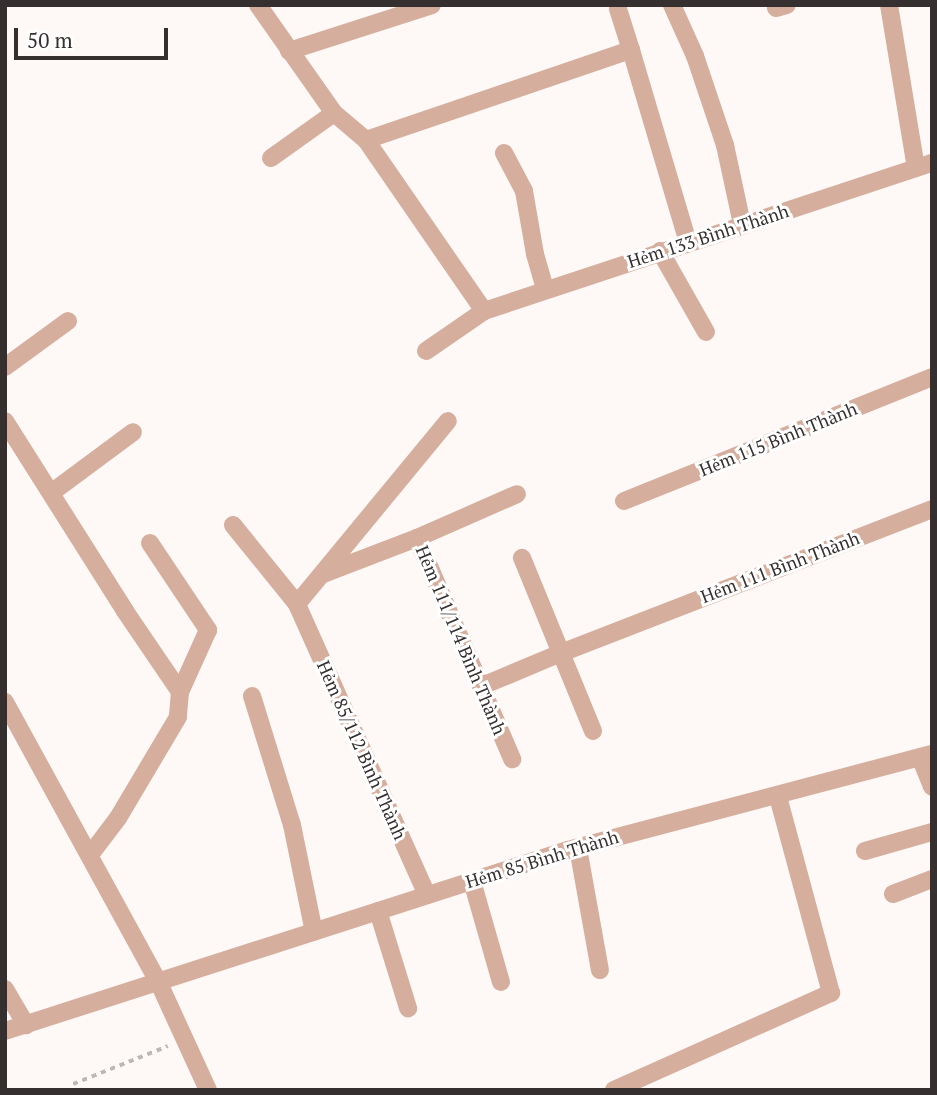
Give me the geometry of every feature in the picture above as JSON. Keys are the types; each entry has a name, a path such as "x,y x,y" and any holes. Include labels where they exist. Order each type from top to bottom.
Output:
{"street":[{"path":"258,5 334,113 366,140 485,311"},
{"path":"289,51 432,5"},
{"path":"672,5 695,56 724,145 743,224"},
{"path":"889,5 924,166"},
{"path":"618,9 688,242"},
{"path":"366,140 631,50"},
{"path":"271,158 334,113"},
{"path":"503,153 524,191 535,254 545,289"},
{"name":"Hẻm 133 Bình Thành","path":"426,351 485,311 924,166"},
{"path":"660,251 706,332"},
{"path":"5,367 68,321"},
{"name":"Hẻm 115 Bình Thành","path":"624,501 932,377"},
{"path":"5,421 180,692"},
{"path":"297,604 448,421"},
{"path":"51,493 133,432"},
{"path":"417,538 517,494"},
{"name":"Hẻm 111 Bình Thành","path":"561,653 932,509"},
{"name":"Hẻm 85/112 Bình Thành","path":"233,525 297,604 428,895"},
{"name":"Hẻm 111/114 Bình Thành","path":"323,575 417,538 512,759"},
{"path":"90,855 118,818 178,717 180,692 208,630 150,543"},
{"path":"522,558 593,731"},
{"path":"482,686 561,653"},
{"path":"252,696 292,825 314,932"},
{"path":"5,702 158,981 208,1090"},
{"path":"926,755 932,787"},
{"name":"Hẻm 85 Bình Thành","path":"5,1031 578,848 926,755"},
{"path":"614,1090 831,993 778,796"},
{"path":"865,851 932,832"},
{"path":"578,848 600,970"},
{"path":"894,894 932,879"},
{"path":"472,881 500,982"},
{"path":"379,911 408,1008"},
{"path":"5,989 26,1025"}],"path":[{"path":"73,1084 185,1040"}]}
